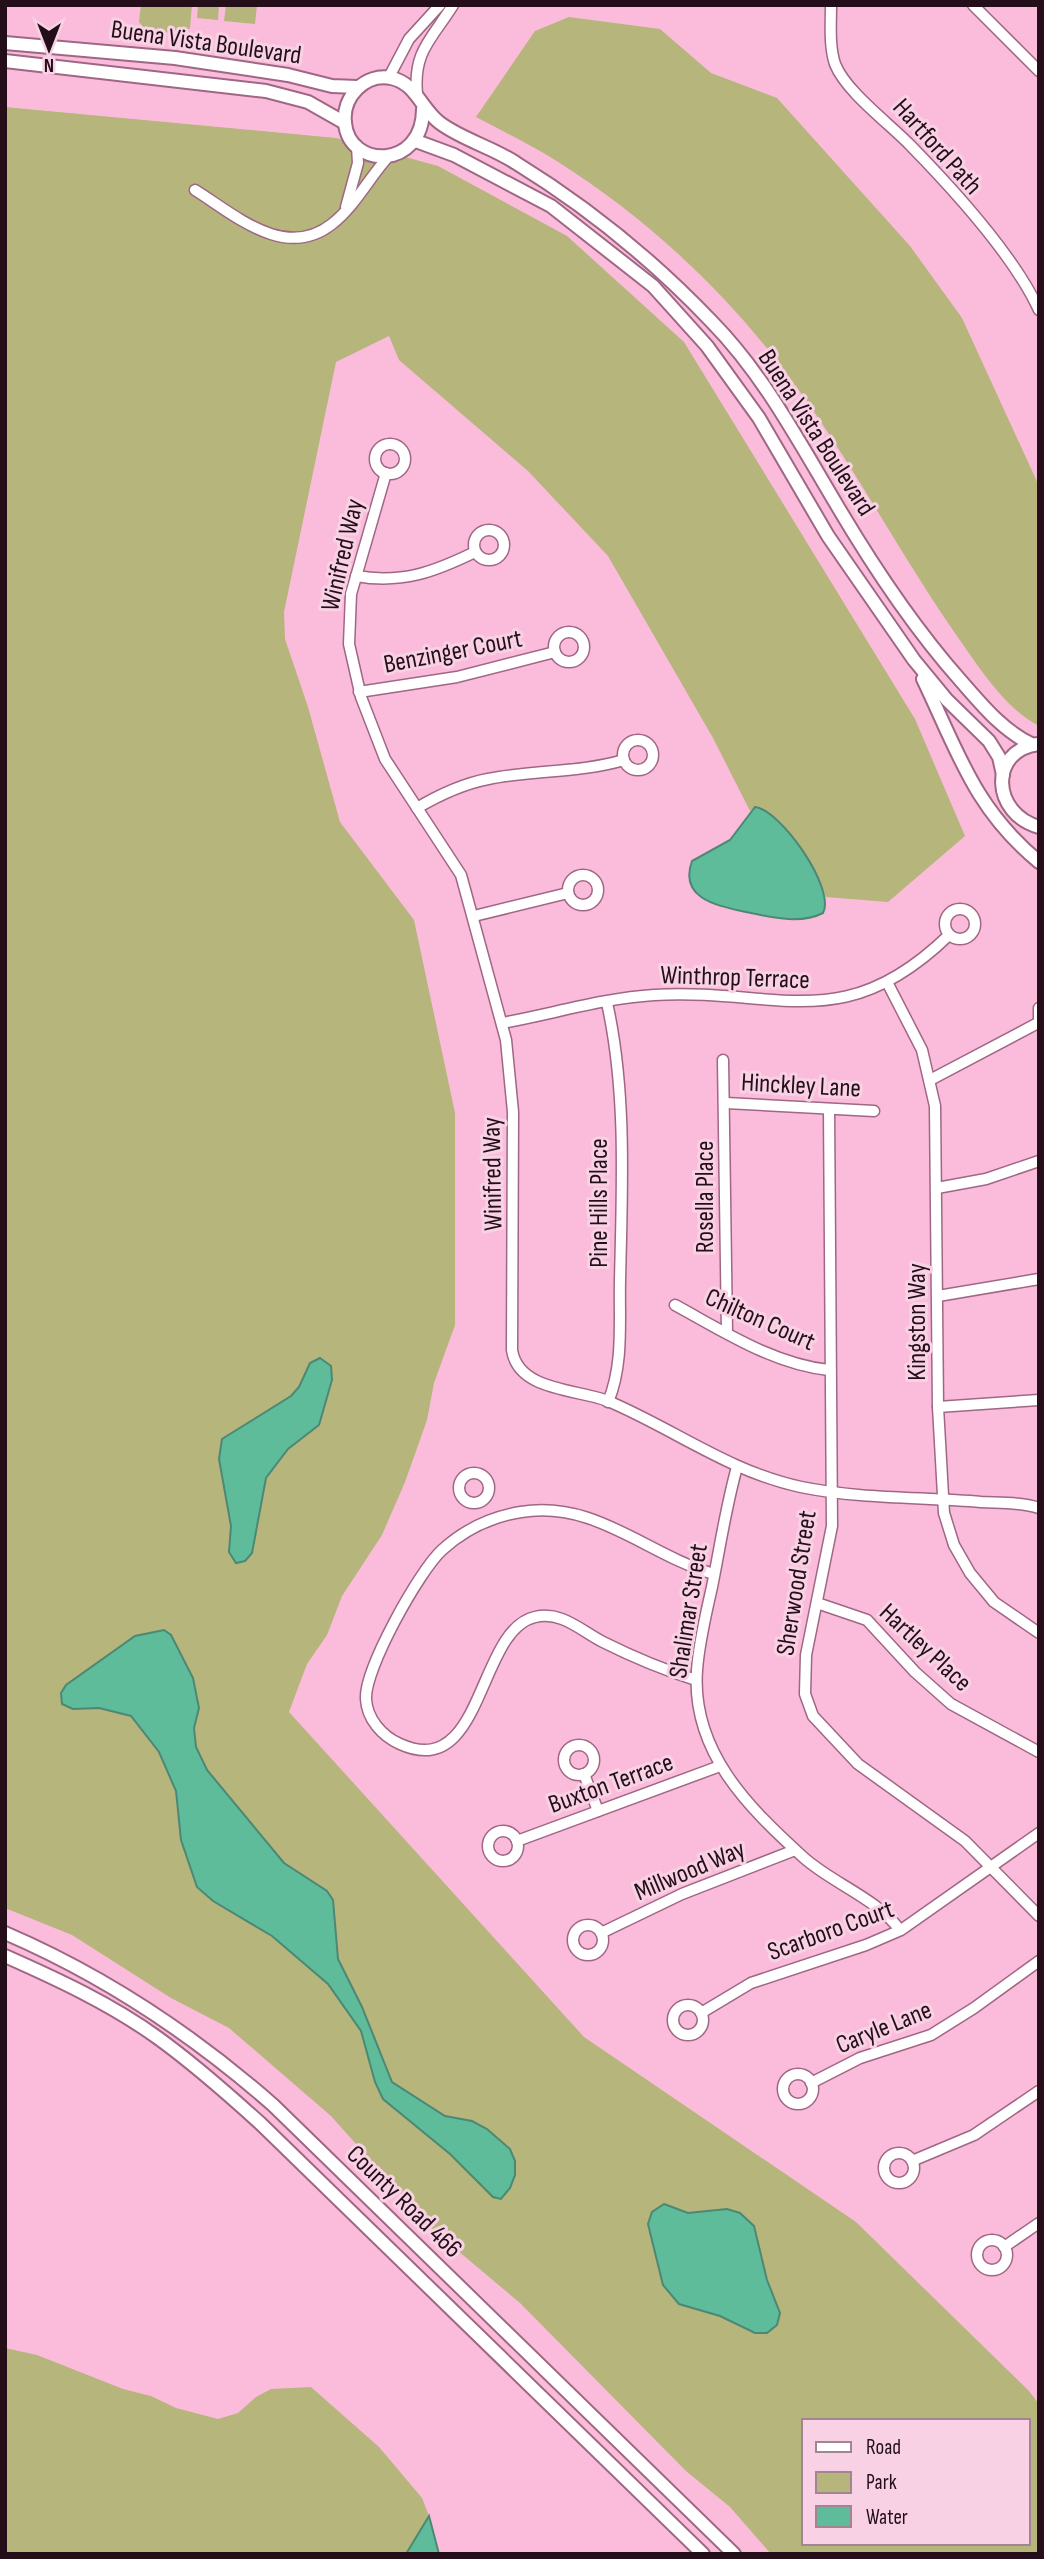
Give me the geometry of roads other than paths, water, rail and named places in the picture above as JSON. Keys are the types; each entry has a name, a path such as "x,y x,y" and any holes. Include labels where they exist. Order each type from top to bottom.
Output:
{"main road":[{"name":"Buena Vista Boulevard","path":"5,43 175,58 288,75 332,86 358,87"},
{"name":"Buena Vista Boulevard","path":"5,61 266,91 308,102 345,123"},
{"path":"389,77 404,82 417,94 423,109 423,126 416,141 404,152 388,157 371,155 357,146 345,123 346,104 358,87 372,79 389,77"},
{"name":"Buena Vista Boulevard","path":"423,109 452,131 501,153 578,201 650,259 715,324 778,405 837,507 928,644 992,716 1015,736 1036,745"},
{"name":"Buena Vista Boulevard","path":"416,141 454,155 551,206 653,286 708,346 759,418 828,536 914,660 947,700 989,741 999,757 1005,803 1020,819 1039,827"},
{"path":"914,660 966,775 991,815 1039,862"},
{"path":"1003,775 1009,761 1020,751 1036,745"},
{"name":"County Road 466","path":"5,1933 49,1952 119,1989 165,2018 226,2064 273,2105 734,2554"},
{"name":"County Road 466","path":"5,1956 105,2005 156,2037 212,2080 261,2124 703,2554"}],"street":[{"path":"389,77 409,39 440,5"},
{"path":"417,94 415,72 419,56 453,5"},
{"name":"Hartford Path","path":"831,5 833,56 842,74 957,198 1020,278 1039,310"},
{"path":"972,5 1039,72"},
{"path":"344,212 358,163 357,146"},
{"path":"195,190 256,228 287,239 313,235 332,224 344,212 388,157"},
{"name":"Winifred Way","path":"386,473 356,576 347,626 359,692 385,760 461,874 502,1023 510,1062 513,1112 513,1360 518,1368 535,1381 608,1402 737,1467 776,1481 831,1492 1038,1506"},
{"path":"356,576 386,580 414,577 475,552"},
{"name":"Benzinger Court","path":"359,692 457,677 555,652"},
{"path":"416,808 454,789 488,779 583,770 624,760"},
{"path":"474,916 568,893"},
{"name":"Winthrop Terrace","path":"502,1023 607,1003 667,995 823,1002 887,982 917,964 949,934"},
{"name":"Kingston Way","path":"887,982 911,1025 930,1080 935,1106 941,1498 954,1545 970,1573 994,1602 1039,1633"},
{"name":"Pine Hills Place","path":"607,1003 618,1083 621,1228 618,1357 608,1402"},
{"path":"930,1080 1038,1023 1039,1007"},
{"name":"Rosella Place","path":"723,1060 726,1102 727,1333"},
{"name":"Hinckley Lane","path":"726,1102 874,1111"},
{"name":"Sherwood Street","path":"830,1109 831,1537 803,1682 813,1716 858,1764 948,1828 991,1865 1039,1916"},
{"path":"937,1188 986,1179 1039,1161"},
{"path":"938,1296 1039,1279"},
{"name":"Chilton Court","path":"675,1304 727,1333 791,1362 829,1370"},
{"path":"938,1407 1039,1400"},
{"name":"Shalimar Street","path":"737,1467 698,1655 696,1680 702,1727 720,1766 748,1804 795,1850 885,1913 900,1930"},
{"path":"480,1502 486,1520"},
{"path":"696,1680 635,1657 563,1619 534,1617 511,1633 468,1719 453,1738 443,1744 423,1748 402,1745 391,1739 374,1722 369,1712 366,1692 370,1674 428,1566 456,1538 486,1520 538,1510 581,1514 612,1525 667,1555 714,1574"},
{"name":"Hartley Place","path":"817,1603 867,1620 915,1672 951,1704 1039,1752"},
{"name":"Buxton Terrace","path":"517,1841 720,1766"},
{"path":"584,1774 598,1811"},
{"name":"Scarboro Court","path":"701,2013 751,1983 866,1945 900,1930 1039,1833"},
{"name":"Millwood Way","path":"601,1933 682,1894 795,1850"},
{"name":"Caryle Lane","path":"811,2083 860,2058 931,2035 1039,1961"},
{"path":"912,2161 982,2130 1039,2091"},
{"path":"1004,2247 1039,2223"}],"water":[{"path":"755,807 766,811 778,821 804,852 822,887 825,902 823,913 805,919 775,918 714,904 696,893 689,874 692,861 730,840"},
{"path":"320,1358 331,1366 332,1380 319,1425 288,1449 266,1478 252,1553 245,1561 236,1563 229,1552 231,1526 219,1459 222,1439 291,1396 299,1387 310,1363"},
{"path":"164,1630 171,1635 193,1678 199,1708 194,1728 196,1747 207,1770 284,1863 327,1891 333,1900 338,1959 362,2007 392,2082 445,2116 472,2121 487,2129 510,2149 515,2161 515,2175 510,2188 501,2199 493,2197 450,2154 383,2099 375,2082 361,2031 328,1984 272,1936 213,1901 197,1887 181,1840 176,1791 159,1752 131,1716 99,1708 73,1709 62,1704 61,1693 66,1685 135,1636"},
{"path":"664,2204 688,2213 727,2209 740,2213 754,2226 767,2280 780,2313 777,2325 767,2333 755,2333 720,2316 679,2304 663,2285 648,2224 652,2212"},
{"path":"429,2516 439,2554 406,2554"}]}
